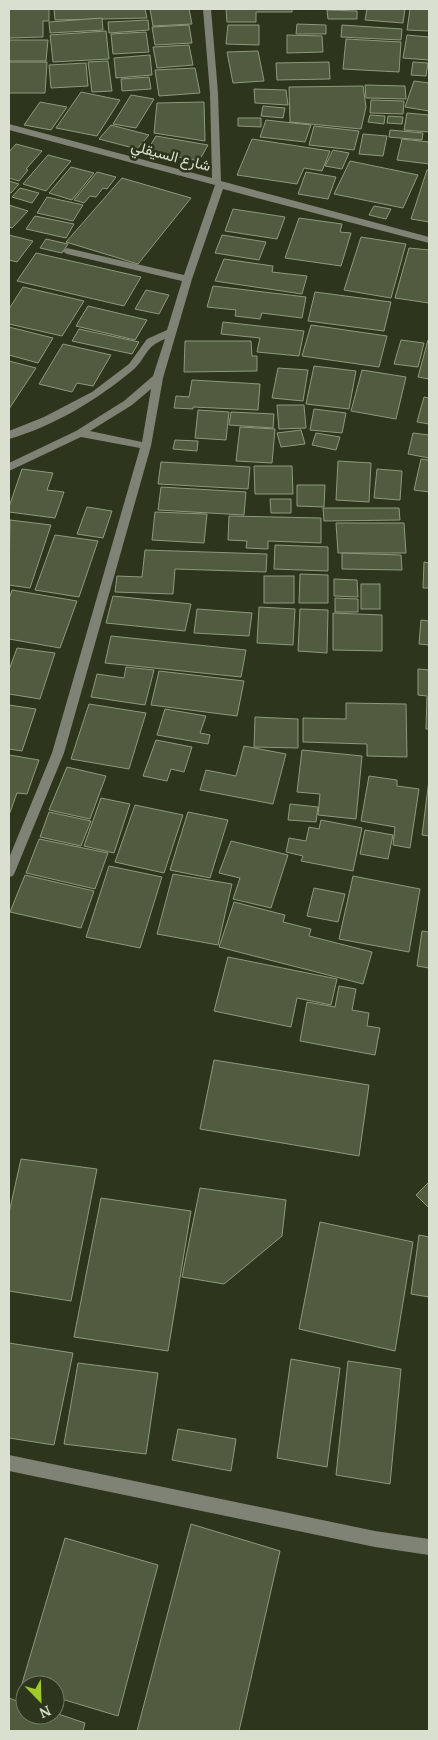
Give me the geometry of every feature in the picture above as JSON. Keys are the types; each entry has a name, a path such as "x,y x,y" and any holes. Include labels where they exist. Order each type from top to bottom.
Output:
{"street":[{"name":"شارع السيقلي","path":"9,127 218,183 214,93 207,9"},
{"path":"9,872 58,753 146,446 158,378 218,183 429,240"},
{"path":"67,251 187,279"},
{"path":"9,435 48,419 96,394 132,366 150,341 172,332"},
{"path":"9,467 80,434 128,403 158,378"},
{"path":"80,434 146,446"},
{"path":"9,1463 375,1539 429,1547"}],"building":[{"path":"9,9 49,9 49,21 43,21 43,37 9,38"},
{"path":"54,9 145,9 147,18 55,20"},
{"path":"150,9 189,9 192,24 153,26"},
{"path":"226,9 292,9 292,12 256,12 256,22 227,22"},
{"path":"367,9 405,9 403,23 365,20"},
{"path":"410,9 429,9 429,31 407,30"},
{"path":"327,10 357,11 357,19 328,19"},
{"path":"102,18 103,30 50,33 49,22"},
{"path":"148,20 149,30 109,33 108,22"},
{"path":"297,24 326,25 326,34 296,34"},
{"path":"189,25 192,43 155,45 152,27"},
{"path":"228,25 259,25 259,45 226,44"},
{"path":"342,25 402,29 401,40 341,37"},
{"path":"106,31 109,59 53,62 50,35"},
{"path":"146,32 149,52 113,54 111,34"},
{"path":"287,35 322,36 323,52 287,53"},
{"path":"407,35 429,37 429,60 403,58"},
{"path":"346,39 401,42 399,72 343,69"},
{"path":"9,40 48,40 46,61 9,61"},
{"path":"189,45 193,65 157,68 153,47"},
{"path":"258,51 264,81 233,83 227,52"},
{"path":"150,55 152,75 116,78 114,58"},
{"path":"108,61 112,91 92,92 88,62"},
{"path":"9,62 47,62 45,93 9,93"},
{"path":"329,62 330,79 277,80 276,63"},
{"path":"413,62 428,63 426,76 411,75"},
{"path":"86,63 88,86 51,88 49,65"},
{"path":"195,68 200,93 159,96 155,70"},
{"path":"149,77 151,89 122,91 121,79"},
{"path":"414,81 429,83 429,111 405,107"},
{"path":"365,85 405,86 406,99 366,98"},
{"path":"363,86 366,107 361,129 290,122 289,87"},
{"path":"254,89 286,90 288,105 255,103"},
{"path":"81,92 120,100 97,136 56,128"},
{"path":"131,95 154,99 136,128 113,124"},
{"path":"371,100 404,101 403,114 370,113"},
{"path":"40,102 67,107 51,130 24,125"},
{"path":"204,102 205,141 154,133 157,103"},
{"path":"263,106 285,108 283,118 261,116"},
{"path":"407,113 429,115 429,132 404,130"},
{"path":"370,115 385,116 384,124 368,122"},
{"path":"388,116 403,117 402,124 387,123"},
{"path":"238,118 261,118 261,127 238,126"},
{"path":"266,120 311,125 305,142 260,137"},
{"path":"111,125 149,135 137,149 99,139"},
{"path":"314,126 359,131 354,150 309,145"},
{"path":"390,130 423,133 422,140 389,137"},
{"path":"363,134 387,136 383,156 359,154"},
{"path":"156,136 208,145 199,161 147,151"},
{"path":"252,139 330,151 322,171 304,168 297,184 237,175"},
{"path":"402,139 429,142 429,164 397,160"},
{"path":"16,144 42,151 26,169 28,170 19,181 9,178 9,152"},
{"path":"333,150 349,153 342,169 325,166"},
{"path":"48,155 71,161 46,191 23,184"},
{"path":"350,161 418,175 403,208 334,194"},
{"path":"71,167 94,173 72,200 49,193"},
{"path":"427,170 429,170 429,222 411,219"},
{"path":"97,172 116,177 107,189 103,188 96,197 90,196 84,203 74,200"},
{"path":"306,172 336,177 328,199 298,194"},
{"path":"122,178 191,198 138,264 66,242"},
{"path":"9,181 19,184 11,193 9,192"},
{"path":"20,188 39,193 32,203 12,197"},
{"path":"47,197 83,205 73,221 37,213"},
{"path":"9,205 28,211 12,228 9,227"},
{"path":"374,206 391,209 386,219 369,215"},
{"path":"233,209 285,217 277,239 225,231"},
{"path":"35,216 74,224 66,238 26,229"},
{"path":"299,218 342,224 340,232 351,233 341,266 285,258"},
{"path":"9,235 33,241 17,262 9,260"},
{"path":"222,235 266,242 259,260 215,253"},
{"path":"361,237 406,244 391,298 344,290"},
{"path":"46,239 68,244 62,253 40,248"},
{"path":"409,248 429,250 429,303 395,298"},
{"path":"36,253 141,277 124,306 17,281"},
{"path":"224,259 273,266 272,272 307,276 302,294 215,281"},
{"path":"213,286 306,297 302,318 262,313 260,319 235,316 236,310 207,307"},
{"path":"23,287 84,301 62,336 9,324 9,309"},
{"path":"146,290 169,295 159,314 135,309"},
{"path":"315,292 391,302 384,331 308,321"},
{"path":"88,306 147,320 135,340 76,326"},
{"path":"223,322 304,331 299,356 257,352 260,338 221,334"},
{"path":"311,325 387,336 379,367 302,356"},
{"path":"9,327 53,338 38,363 9,355"},
{"path":"79,329 139,342 132,354 72,341"},
{"path":"401,340 424,343 418,367 394,364"},
{"path":"429,340 429,379 418,377"},
{"path":"185,341 251,341 252,356 257,356 257,371 184,372"},
{"path":"63,344 111,355 93,386 77,383 72,392 39,384"},
{"path":"9,361 36,368 9,409"},
{"path":"314,366 356,371 349,409 306,404"},
{"path":"278,368 308,370 303,401 272,398"},
{"path":"362,370 406,377 396,419 351,411"},
{"path":"192,380 260,384 258,410 174,408 176,396 189,397"},
{"path":"424,397 429,398 429,424 417,422"},
{"path":"277,405 304,405 306,428 279,429"},
{"path":"314,409 346,413 342,433 310,430"},
{"path":"198,410 229,412 226,440 195,438"},
{"path":"231,412 274,414 273,428 229,425"},
{"path":"240,427 275,429 272,463 236,461"},
{"path":"301,430 305,444 281,447 277,433"},
{"path":"316,433 340,437 336,450 312,445"},
{"path":"413,433 429,435 429,458 408,454"},
{"path":"175,440 198,441 197,451 173,449"},
{"path":"421,459 429,460 429,492 414,490"},
{"path":"338,461 371,463 369,502 336,500"},
{"path":"161,462 250,467 248,489 158,484"},
{"path":"254,466 292,466 293,494 255,494"},
{"path":"22,469 53,473 47,490 64,492 55,518 9,512"},
{"path":"377,469 402,471 400,500 374,498"},
{"path":"297,485 325,485 324,507 297,506"},
{"path":"161,487 246,492 244,515 158,510"},
{"path":"270,499 291,499 291,513 271,513"},
{"path":"87,507 112,511 103,538 77,534"},
{"path":"323,508 399,508 400,520 324,521"},
{"path":"155,512 207,514 204,543 152,540"},
{"path":"229,516 321,518 321,543 268,541 268,549 246,548 247,541 228,540"},
{"path":"10,520 51,525 30,588 9,585"},
{"path":"336,523 404,523 406,553 338,553"},
{"path":"55,535 98,541 79,597 35,590"},
{"path":"275,545 328,547 328,571 274,569"},
{"path":"145,550 267,554 266,572 175,569 173,594 115,592 117,576 142,577"},
{"path":"342,553 401,555 402,570 342,569"},
{"path":"424,562 429,563 429,588 423,588"},
{"path":"300,574 328,575 328,603 299,603"},
{"path":"264,576 294,576 294,603 264,603"},
{"path":"334,579 357,580 358,597 334,596"},
{"path":"361,584 380,584 380,609 361,609"},
{"path":"12,590 77,601 60,648 9,639 9,599"},
{"path":"113,596 191,604 185,631 106,623"},
{"path":"335,598 358,599 358,612 335,612"},
{"path":"259,607 295,609 293,645 257,643"},
{"path":"197,609 252,613 249,636 194,633"},
{"path":"300,609 328,610 327,653 298,651"},
{"path":"333,613 382,615 382,651 333,650"},
{"path":"421,620 429,621 429,645 419,644"},
{"path":"111,636 246,650 241,677 105,663"},
{"path":"17,648 55,653 40,699 9,694 9,670"},
{"path":"126,667 154,670 145,705 91,697 97,674 124,678"},
{"path":"418,669 429,670 429,729 426,729 427,696 418,695"},
{"path":"159,671 244,681 237,716 151,705"},
{"path":"346,703 406,704 407,757 367,756 367,744 303,742 303,718 346,719"},
{"path":"89,704 146,713 129,769 71,759"},
{"path":"9,705 36,709 22,751 9,749"},
{"path":"165,709 206,716 200,733 210,735 208,744 157,735"},
{"path":"255,717 298,719 298,748 254,747"},
{"path":"156,740 192,747 184,772 171,769 167,781 143,776"},
{"path":"244,746 286,754 273,804 200,790 206,770 236,776"},
{"path":"302,750 362,756 356,819 318,815 320,794 297,792"},
{"path":"9,755 39,760 27,794 17,793 9,815"},
{"path":"67,767 106,776 90,819 49,810"},
{"path":"369,776 397,780 397,786 419,789 410,848 393,845 395,827 361,821"},
{"path":"429,780 429,836 422,835"},
{"path":"101,798 130,804 114,853 84,846"},
{"path":"290,804 318,807 316,822 288,820"},
{"path":"135,805 183,815 164,873 115,862"},
{"path":"49,812 91,821 81,846 40,837"},
{"path":"188,812 228,820 210,878 170,870"},
{"path":"321,820 362,828 353,871 301,861 303,856 286,852 289,838 306,841 309,827 319,829"},
{"path":"365,830 393,835 388,859 360,854"},
{"path":"39,839 108,853 95,889 26,873"},
{"path":"231,841 288,855 271,908 233,899 240,878 219,873"},
{"path":"109,866 162,877 140,948 86,937"},
{"path":"173,874 232,884 218,945 157,934"},
{"path":"25,875 94,891 81,928 10,912"},
{"path":"353,876 420,889 409,952 339,939"},
{"path":"314,888 345,894 338,922 307,916"},
{"path":"234,902 285,915 283,922 311,929 309,936 372,952 363,984 219,947"},
{"path":"422,931 429,932 429,968 417,966"},
{"path":"228,957 337,979 331,1005 297,998 291,1027 214,1011"},
{"path":"339,986 356,989 352,1010 369,1013 367,1026 380,1028 375,1055 300,1041 307,1002 335,1007"},
{"path":"214,1060 369,1085 359,1156 200,1129"},
{"path":"21,1159 97,1169 71,1301 9,1291 9,1213"},
{"path":"429,1182 429,1208 416,1195"},
{"path":"200,1188 286,1200 282,1236 224,1284 182,1277"},
{"path":"101,1198 191,1211 168,1351 74,1337"},
{"path":"320,1222 413,1242 395,1351 299,1329"},
{"path":"419,1235 429,1237 429,1297 411,1294"},
{"path":"9,1343 73,1353 54,1445 9,1438"},
{"path":"291,1359 340,1368 327,1467 277,1458"},
{"path":"348,1361 401,1369 390,1484 336,1475"},
{"path":"78,1363 158,1373 146,1454 64,1444"},
{"path":"178,1429 236,1439 231,1471 172,1460"},
{"path":"191,1524 280,1551 239,1731 137,1731"},
{"path":"65,1538 158,1565 118,1716 65,1700 65,1675 25,1675"},
{"path":"9,1698 15,1700 15,1725 65,1725 65,1716 85,1723 83,1731 9,1731"}]}
